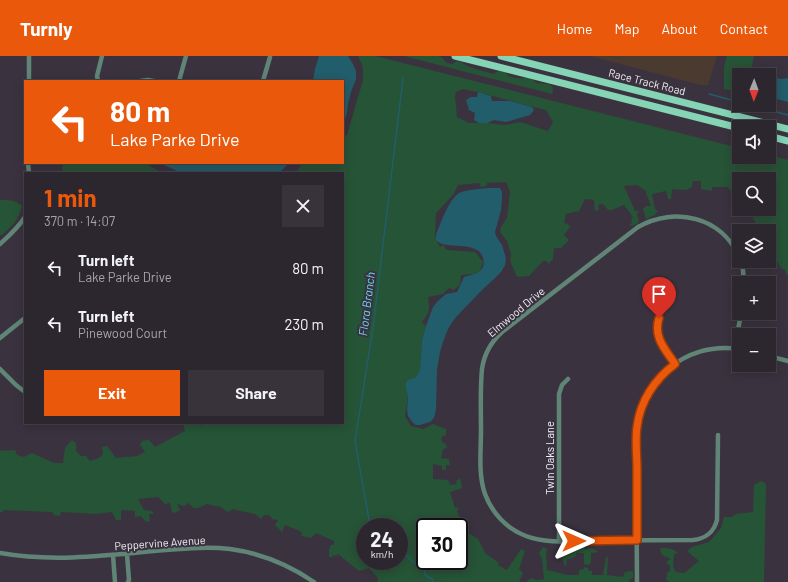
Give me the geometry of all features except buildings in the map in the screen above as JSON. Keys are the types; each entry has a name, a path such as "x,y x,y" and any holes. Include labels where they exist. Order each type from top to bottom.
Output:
{"main road":[{"name":"Race Track Road","path":"455,56 732,126"},
{"name":"Race Track Road","path":"501,56 788,129"},
{"path":"554,81 558,70"},
{"path":"590,90 593,79"},
{"path":"668,110 677,107 683,102"},
{"path":"776,138 788,141"}],"street":[{"path":"29,56 29,80"},
{"path":"98,80 97,76 102,56"},
{"path":"179,80 186,56"},
{"path":"263,80 270,56"},
{"name":"Elmwood Drive","path":"718,436 718,516 712,530 704,537 697,540 538,540 513,530 498,516 485,493 481,474 481,375 484,359 498,336 638,227 652,220 664,217 688,217 715,228 722,233 732,245"},
{"path":"0,244 13,234 24,219"},
{"path":"659,318 657,333 659,340 675,364"},
{"path":"0,338 24,319"},
{"path":"637,582 636,437 638,418 644,401 654,385 666,371 675,364 704,351 718,348 732,348"},
{"path":"776,358 788,361"},
{"path":"0,369 24,391"},
{"name":"Twin Oaks Lane","path":"559,541 559,394 562,385 568,379"},
{"name":"Peppervine Avenue","path":"0,553 48,558 113,555 197,548 230,549 272,560 300,573 314,582"},
{"path":"127,554 128,582"},
{"path":"113,555 115,582"}],"shaded area":[{"path":"590,56 717,56 708,85 700,85"}],"green space":[{"path":"358,56 375,56 732,146 732,164 776,164 776,157 788,160 788,276 776,259 776,224 756,224 752,216 776,216 776,172 732,172 732,193 728,187 712,187 712,191 701,189 701,181 693,181 692,187 686,190 672,189 671,199 668,199 666,191 652,194 655,209 658,211 655,215 646,219 643,209 646,206 651,206 646,191 637,185 624,186 635,211 639,211 637,215 639,221 637,224 631,226 631,219 633,217 624,205 608,210 603,204 598,205 599,210 595,211 594,200 585,199 579,211 566,214 564,223 568,224 570,227 564,235 569,240 561,248 554,248 553,259 548,264 547,261 543,261 529,276 517,277 510,261 511,254 507,241 500,232 501,227 507,218 510,192 506,182 487,183 486,186 481,187 479,183 458,185 453,195 436,213 436,240 440,247 443,245 447,250 475,252 483,262 480,271 474,274 461,275 460,284 454,290 449,288 443,294 428,297 429,311 422,322 426,326 422,340 420,370 415,378 411,380 406,389 408,397 405,416 411,426 423,429 433,424 446,429 446,435 441,437 442,442 446,444 447,448 443,449 441,458 449,459 450,465 446,465 446,470 442,470 442,466 433,464 433,479 448,480 450,485 457,484 456,481 460,478 462,488 450,492 455,508 459,507 457,511 460,518 416,518 416,570 468,570 468,533 478,539 485,553 499,563 498,565 507,570 521,549 525,551 519,569 523,573 519,582 377,582 378,578 371,570 408,570 408,518 356,518 356,569 338,554 336,556 334,555 329,557 329,550 331,545 334,545 334,541 316,533 311,538 301,536 302,532 285,525 282,532 275,525 278,520 272,519 269,515 264,515 261,519 255,514 232,509 229,512 221,507 207,504 198,508 193,508 189,503 184,506 177,504 180,510 175,513 172,512 170,503 165,504 158,497 138,499 144,510 152,511 154,514 149,514 150,521 146,522 141,516 135,517 135,511 121,510 121,520 116,520 112,512 96,514 61,512 60,516 54,515 52,512 4,510 0,512 0,451 15,450 17,455 24,457 32,453 54,463 63,463 65,448 72,440 76,443 76,451 81,456 86,456 90,461 99,458 103,454 102,447 107,446 116,458 137,456 145,452 140,445 142,441 149,440 155,447 185,431 183,424 198,424 200,426 205,424 344,424 344,172 296,172 302,164 344,164 344,136 347,135 363,80 363,67","holes":["463,89 546,110 553,122 548,131 520,122 505,125 469,123 457,117 455,97 456,92"]},
{"path":"404,56 439,56 447,63 452,64 457,61 467,66 493,74 499,71 505,72 508,76 530,78 536,83 548,84 552,86 553,91 552,94"},
{"path":"727,56 754,56 751,68 732,68 732,91 724,89 724,67"},
{"path":"63,164 146,164 161,172 60,172"},
{"path":"0,200 15,201 22,206 15,222 2,235 0,235"},
{"path":"761,481 766,484 764,582 670,582 666,580 667,573 670,571 670,566 667,564 667,561 671,559 662,555 660,548 674,550 678,553 674,554 673,567 676,572 684,573 699,561 687,551 692,547 709,542 721,528 724,517 732,517 736,514 753,512 754,485"},
{"path":"568,545 570,549 576,549 578,546 584,546 585,550 590,548 598,552 591,553 591,562 589,565 584,564 584,553 577,553 576,556 567,559 565,566 562,557 559,555 563,547"},
{"path":"543,547 547,549 547,570 568,575 579,575 579,570 584,569 584,567 588,568 589,571 592,571 592,575 603,575 606,557 608,557 607,575 623,577 625,572 633,571 633,578 629,580 630,582 526,582 531,578 537,580 544,579 542,559 539,553"}],"water":[{"path":"319,56 348,56 353,64 356,71 356,79 351,92 344,122 344,80 313,80"},
{"path":"776,78 788,78 788,102 776,99"},
{"path":"478,92 491,96 492,101 510,101 532,107 534,110 530,115 506,122 494,120 487,123 479,123 474,120 475,113 469,110 466,100 471,97 477,97"},
{"path":"162,164 288,164 280,172 179,172"},
{"path":"500,188 502,192 501,210 495,232 502,245 506,259 505,265 501,272 456,317 449,327 440,352 437,370 435,415 430,422 416,425 408,416 406,383 408,380 415,378 420,370 422,340 433,307 446,294 457,292 464,277 479,271 484,265 480,252 469,247 441,244 436,240 436,234 447,208 459,193 474,189"}],"waterway":[{"name":"Flora Branch","path":"369,518 355,441 373,328 403,78"},
{"path":"709,94 732,100"},
{"path":"776,112 788,115"},
{"name":"Flora Branch","path":"408,557 413,562 424,566 425,575 432,579 433,582"}],"route":[{"path":"574,541 637,540 636,437 638,418 649,392 660,377 675,364 659,340 657,333 657,322 659,318"}]}
